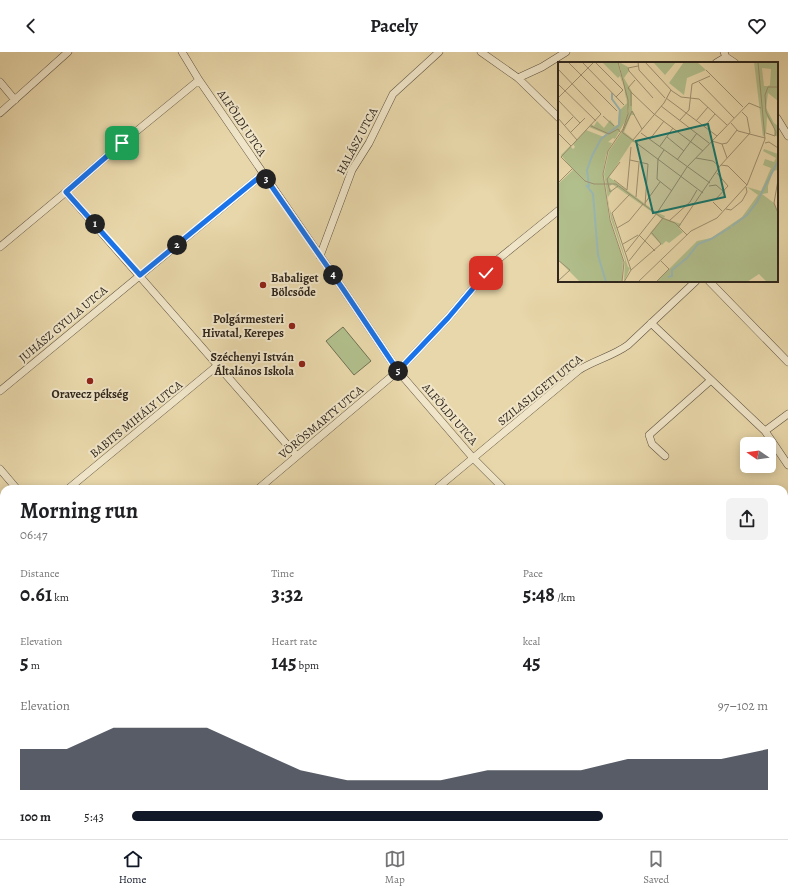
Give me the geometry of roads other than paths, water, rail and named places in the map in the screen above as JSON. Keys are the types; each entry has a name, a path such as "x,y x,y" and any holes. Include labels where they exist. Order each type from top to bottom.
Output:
{"street":[{"path":"0,113 68,52"},
{"name":"HALÁSZ UTCA","path":"320,256 352,170 394,94 439,52"},
{"path":"481,52 518,78 558,117"},
{"path":"518,78 542,67 566,52"},
{"name":"ALFÖLDI UTCA","path":"185,53 199,80 398,371 473,458 500,485"},
{"path":"717,62 725,54 734,62"},
{"path":"0,247 122,143 199,80"},
{"path":"0,82 15,100"},
{"path":"778,120 788,136"},
{"name":"JUHÁSZ GYULA UTCA","path":"0,391 263,174"},
{"path":"66,192 297,456"},
{"name":"VÖRÖSMARTY UTCA","path":"263,485 398,371 448,318 496,261 558,211"},
{"name":"SZILASLIGETI UTCA","path":"441,485 579,370 593,362 619,351 628,345 695,282"},
{"path":"710,282 788,362"},
{"path":"651,322 765,431 788,465"},
{"name":"BABITS MIHÁLY UTCA","path":"73,485 218,365"},
{"path":"665,456 652,444 649,436 711,380"},
{"path":"765,431 788,414"},
{"path":"0,469 14,485"}],"place":[{"name":"Babaliget Bölcsőde","path":"263,285"},
{"name":"Polgármesteri Hivatal, Kerepes","path":"292,326"},
{"name":"Széchenyi István Általános Iskola","path":"302,364"},
{"name":"Oravecz pékség","path":"90,381"}]}
